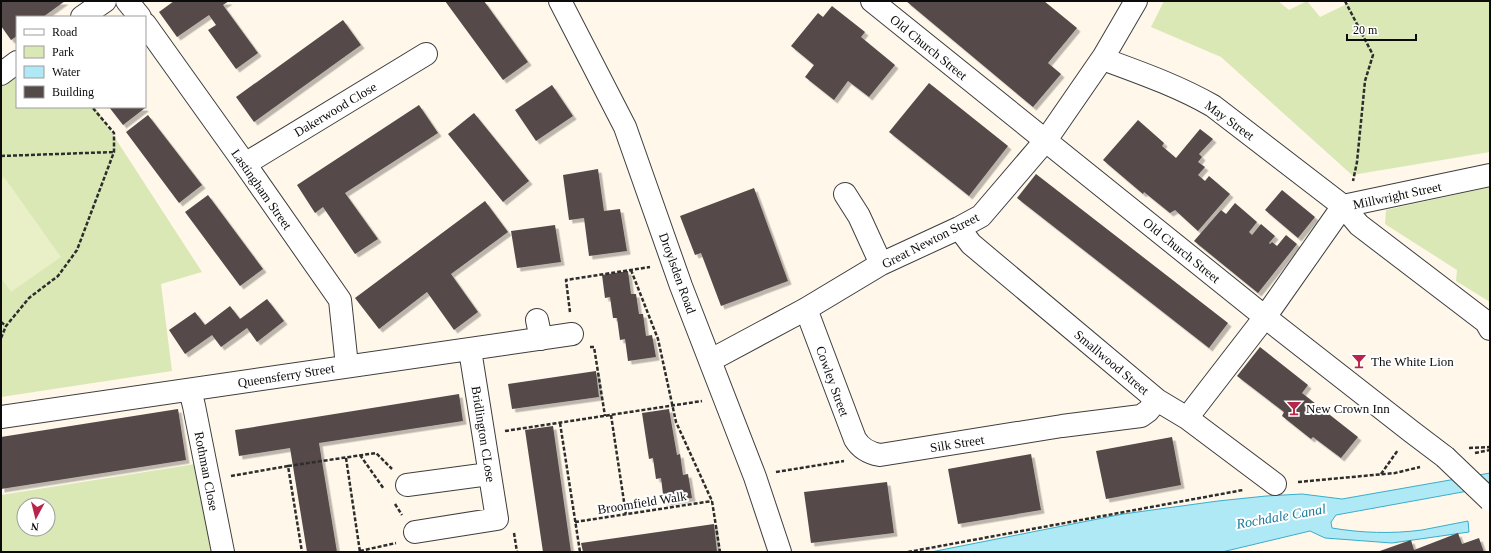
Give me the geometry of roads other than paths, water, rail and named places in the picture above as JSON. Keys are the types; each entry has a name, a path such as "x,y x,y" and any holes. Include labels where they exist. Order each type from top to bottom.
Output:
{"street":[{"path":"83,16 105,1"},
{"path":"127,1 139,16"},
{"name":"Droylsden Road","path":"560,1 626,127 681,286 711,360 780,552"},
{"name":"Old Church Street","path":"872,1 1265,317 1445,457 1490,500"},
{"name":"Great Newton Street","path":"711,360 806,309 881,264 981,216 1046,140 1103,59 1136,1"},
{"name":"Lastingham Street","path":"146,25 340,300 347,366"},
{"name":"Dakerwood Close","path":"245,164 426,54"},
{"name":"May Street","path":"1103,59 1156,78 1190,93 1213,106 1352,204 1359,225 1486,322 1490,329"},
{"path":"1,74 16,63"},
{"name":"Millwright Street","path":"1187,418 1352,204 1490,175"},
{"path":"845,194 859,216 881,264"},
{"name":"Smallwood Street","path":"958,228 971,244 1157,400 1187,418 1275,484"},
{"name":"Cowley Street","path":"806,309 855,439 864,450"},
{"name":"Queensferry Street","path":"1,417 347,366 470,350 539,329 579,340"},
{"name":"Bridlington CLose","path":"415,532 505,525 489,474 470,350"},
{"name":"Rothman Close","path":"190,390 223,552"},
{"name":"Silk Street","path":"864,450 872,454 880,455 1062,426 1141,416 1148,411 1157,400"},
{"path":"408,485 489,474"}],"water":[{"name":"Rochdale Canal","path":"1490,473 1490,487 1336,515 1331,522 1332,528 1365,532 1388,532 1422,530 1468,521 1469,532 1392,543 1325,538 1310,531 1222,552 931,552 1123,514 1266,496 1302,494 1342,499"}],"place":[{"name":"The White Lion","path":"1359,361"},
{"name":"New Crown Inn","path":"1294,408"}]}
